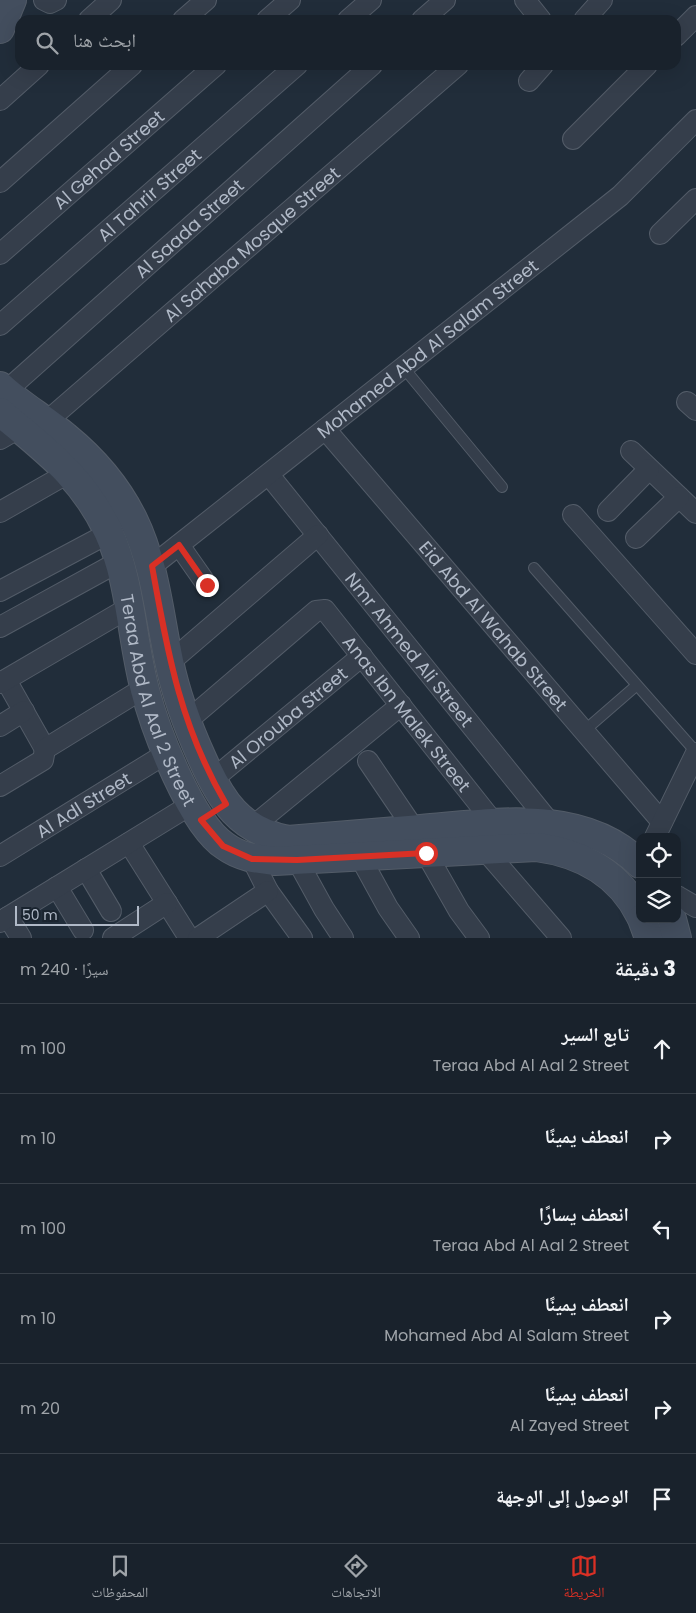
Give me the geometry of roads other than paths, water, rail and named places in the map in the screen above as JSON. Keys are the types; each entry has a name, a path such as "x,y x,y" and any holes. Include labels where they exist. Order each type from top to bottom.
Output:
{"street":[{"path":"0,29 12,0"},
{"path":"44,0 50,3 56,0"},
{"path":"94,15 111,0"},
{"path":"189,15 206,0"},
{"path":"273,15 290,0"},
{"path":"354,15 371,0"},
{"path":"428,15 445,0"},
{"path":"588,15 602,0"},
{"path":"681,31 696,16"},
{"path":"0,100 33,70"},
{"path":"0,182 126,70"},
{"name":"Al Gehad Street","path":"0,254 210,70"},
{"name":"Al Tahrir Street","path":"0,325 291,70"},
{"name":"Al Saada Street","path":"5,411 367,70"},
{"name":"Al Sahaba Mosque Street","path":"46,422 452,70"},
{"path":"528,81 538,70"},
{"path":"573,139 642,70"},
{"name":"Mohamed Abd Al Salam Street","path":"152,566 620,196 696,120"},
{"path":"660,234 696,198"},
{"name":"Teraa Abd Al Aal 2 Street","path":"5,411 46,422 86,455 114,488 132,518 152,566 169,663 186,722 212,780 226,804 252,827 269,836 288,840 420,841 485,850 536,847 560,850 582,858 603,870 636,897"},
{"name":"Teraa Abd Al Aal 2 Street","path":"5,411 70,472 89,497 109,532 120,561 144,688 167,753 197,812 223,846 252,859 297,860 360,857 494,823 550,823 600,837 622,849 636,861"},
{"name":"Eid Abd Al Wahab Street","path":"325,429 584,731 658,829"},
{"path":"631,451 696,513"},
{"path":"608,511 649,468"},
{"path":"0,512 70,472"},
{"name":"Nmr Ahmed Ali Street","path":"269,475 550,823"},
{"path":"636,538 679,497"},
{"path":"573,515 696,654"},
{"path":"0,591 109,532"},
{"path":"169,663 318,536"},
{"path":"179,545 207,585"},
{"path":"0,627 120,561"},
{"path":"46,749 24,711 3,682 130,608"},
{"name":"Anas Ibn Malek Street","path":"186,722 318,610 325,610 494,823"},
{"name":"Al Orouba Street","path":"212,780 362,656"},
{"path":"0,786 43,760 46,749 144,688"},
{"path":"252,827 401,705"},
{"path":"0,726 24,711"},
{"name":"Al Adl Street","path":"0,856 167,753"},
{"path":"658,829 696,753"},
{"path":"368,761 420,841 459,911 479,938"},
{"path":"21,938 4,919 129,843 197,812 226,804"},
{"path":"129,843 190,938"},
{"path":"485,850 561,938"},
{"path":"360,857 388,908 409,938"},
{"path":"252,859 268,891 300,937"},
{"path":"297,860 324,909 344,938"},
{"path":"86,869 111,911"},
{"path":"56,887 83,930"},
{"path":"198,938 268,891"},
{"path":"113,938 167,903"}],"lane":[{"path":"403,367 502,487"},
{"path":"534,568 696,753"},
{"path":"584,731 637,685"}]}
